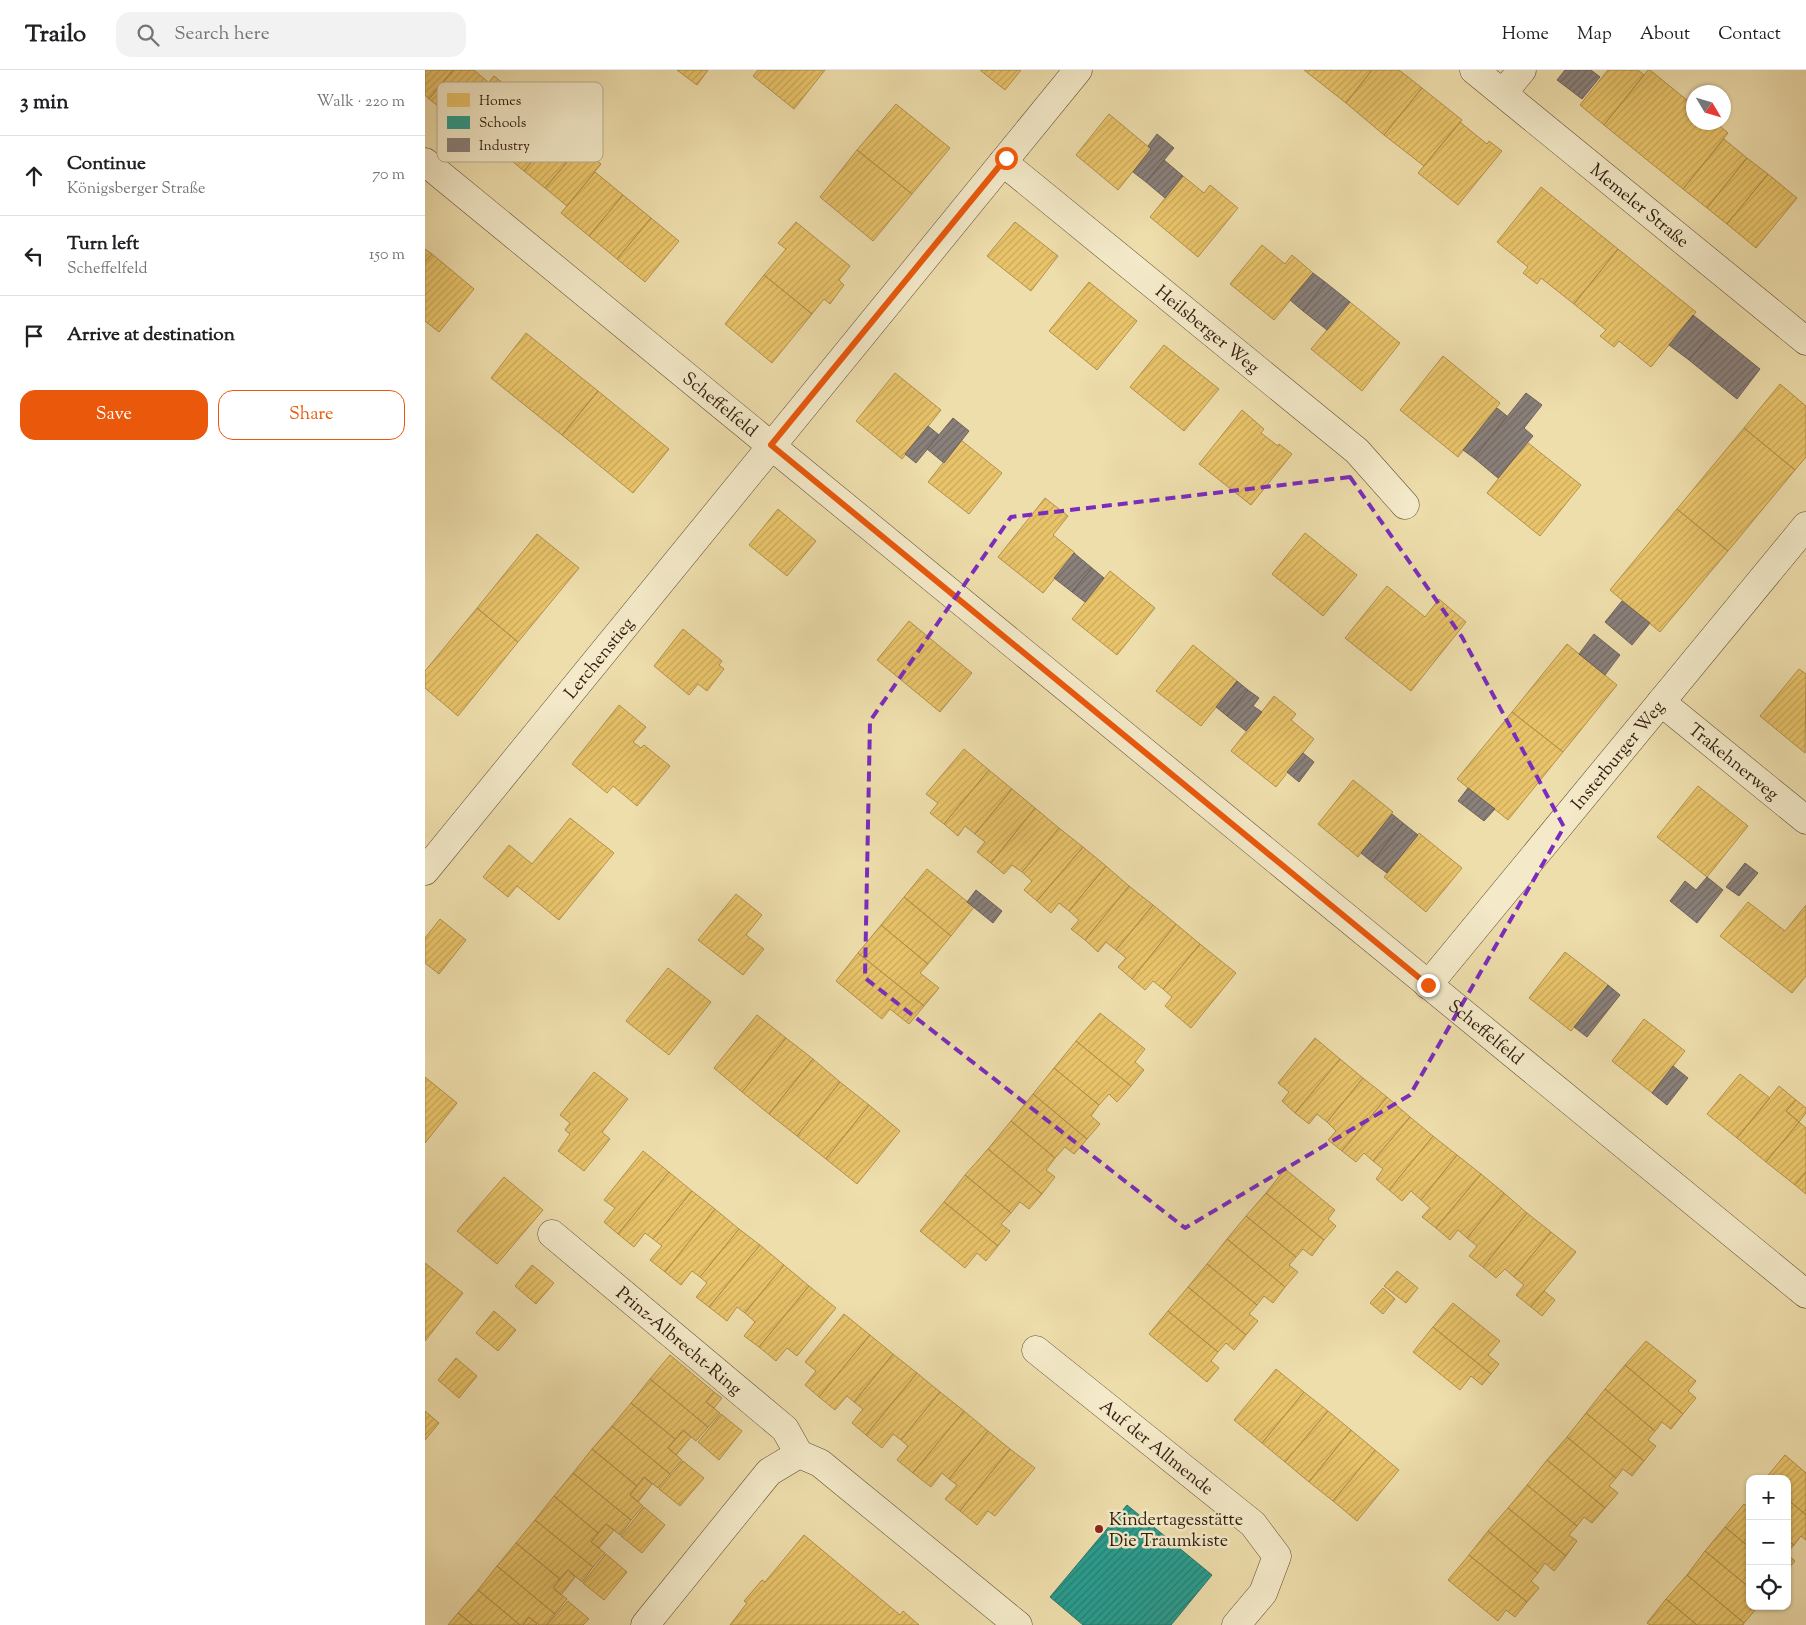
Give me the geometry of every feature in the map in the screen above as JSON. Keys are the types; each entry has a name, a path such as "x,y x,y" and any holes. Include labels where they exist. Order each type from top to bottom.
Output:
{"street":[{"name":"Lerchenstieg","path":"425,871 1077,70"},
{"name":"Memeler Straße","path":"1474,70 1806,341"},
{"path":"1503,93 1521,70"},
{"name":"Scheffelfeld","path":"425,162 1806,1294"},
{"name":"Heilsberger Weg","path":"1003,162 1357,451 1405,505"},
{"name":"Insterburger Weg","path":"1428,985 1806,526"},
{"name":"Trakehnerweg","path":"1661,702 1806,820"},
{"name":"Prinz-Albrecht-Ring","path":"551,1234 785,1429 799,1454"},
{"name":"Auf der Allmende","path":"1036,1350 1253,1524 1277,1556 1263,1593 1236,1625"},
{"path":"645,1625 769,1472 799,1454 821,1463 1018,1625"}],"highlighted area":[{"path":"1350,477 1462,637 1564,827 1410,1095 1185,1228 865,978 870,721 1011,517"}],"building: Homes":[{"path":"425,70 453,70 443,82 437,82 437,89 429,99 425,95"},
{"path":"453,70 474,70 488,82 443,82"},
{"path":"677,70 708,70 697,85"},
{"path":"758,70 825,70 794,109 753,76"},
{"path":"980,70 1021,70 1005,90"},
{"path":"1304,70 1372,70 1346,103"},
{"path":"1372,70 1399,70 1422,88 1384,135 1346,103"},
{"path":"1608,70 1638,70 1644,75 1604,125 1580,105"},
{"path":"1648,70 1650,70 1686,99 1686,130 1724,130 1728,133 1683,189 1604,125"},
{"path":"494,76 501,82 489,82"},
{"path":"1422,88 1462,120 1424,166 1384,135"},
{"path":"437,89 437,105 429,99"},
{"path":"896,104 950,148 912,194 857,150"},
{"path":"1109,114 1151,149 1118,190 1076,155"},
{"path":"1460,122 1487,144 1489,141 1502,151 1458,205 1418,173"},
{"path":"1724,139 1747,158 1707,208 1683,189"},
{"path":"857,150 912,194 873,241 820,197"},
{"path":"1747,158 1768,174 1727,224 1707,208"},
{"path":"513,162 531,162 524,171"},
{"path":"531,162 567,162 545,188 524,171"},
{"path":"567,162 599,162 601,164 567,206 545,188"},
{"path":"595,172 623,195 589,236 561,213"},
{"path":"1768,174 1797,198 1756,248 1727,224"},
{"path":"1183,176 1204,193 1210,185 1238,208 1198,257 1150,217"},
{"path":"1541,187 1618,249 1574,304 1541,278 1537,284 1523,273 1528,267 1497,242"},
{"path":"623,195 651,218 617,259 589,236"},
{"path":"651,218 679,241 645,282 617,259"},
{"path":"796,222 850,266 839,280 844,285 830,304 824,299 812,314 764,275 786,249 778,243"},
{"path":"1015,222 1058,256 1031,291 987,256"},
{"path":"1262,245 1285,264 1292,255 1313,273 1274,320 1230,284"},
{"path":"425,249 432,254 425,262"},
{"path":"1618,249 1696,312 1651,367 1619,341 1614,347 1600,336 1606,330 1574,304"},
{"path":"432,254 474,289 439,332 425,321 425,262"},
{"path":"764,275 812,314 772,363 725,324"},
{"path":"1089,282 1137,321 1097,370 1049,331"},
{"path":"1350,302 1400,343 1362,391 1311,349"},
{"path":"526,333 598,391 562,435 491,378"},
{"path":"1164,345 1219,389 1184,431 1130,387"},
{"path":"1443,356 1500,403 1458,457 1400,410"},
{"path":"895,373 941,410 902,459 856,421"},
{"path":"1780,384 1806,406 1806,457 1795,470 1744,428"},
{"path":"598,391 669,449 633,493 562,435"},
{"path":"1242,410 1264,429 1261,433 1292,454 1251,505 1199,464"},
{"path":"1744,428 1795,470 1728,551 1677,509"},
{"path":"961,440 1002,473 969,514 928,482"},
{"path":"1527,442 1581,485 1540,536 1487,493"},
{"path":"1045,498 1068,516 1053,535 1075,553 1043,593 998,557"},
{"path":"778,509 816,541 787,576 749,545"},
{"path":"1677,509 1728,551 1660,632 1610,590"},
{"path":"1305,533 1357,575 1323,616 1272,574"},
{"path":"537,534 579,568 518,642 477,608"},
{"path":"1110,571 1155,608 1117,655 1072,619"},
{"path":"1387,586 1425,617 1439,599 1466,622 1411,691 1345,638"},
{"path":"477,608 518,642 458,716 425,688 425,671"},
{"path":"909,621 972,673 940,712 877,660"},
{"path":"683,629 722,661 719,665 724,669 707,691 698,684 689,695 654,666"},
{"path":"1567,644 1617,685 1563,752 1512,712"},
{"path":"1193,645 1237,681 1201,726 1156,691"},
{"path":"1799,669 1806,674 1805,753 1760,716"},
{"path":"1274,696 1296,714 1291,720 1314,739 1276,787 1231,751"},
{"path":"619,705 646,727 633,742 641,748 644,745 670,766 637,806 613,786 607,793 572,764"},
{"path":"1512,712 1563,752 1508,820 1457,779"},
{"path":"964,749 989,770 944,824 930,813 938,803 926,794"},
{"path":"989,770 1012,789 975,834 965,826 958,836 944,824"},
{"path":"1353,780 1393,812 1358,857 1318,824"},
{"path":"1698,786 1748,826 1707,877 1657,837"},
{"path":"1012,789 1035,808 991,863 977,852 985,842 975,834"},
{"path":"1035,808 1059,828 1022,872 1012,865 1004,874 991,863"},
{"path":"570,818 614,853 559,920 517,886 508,897 483,877 509,845 532,864"},
{"path":"1059,828 1083,847 1037,901 1024,890 1032,881 1022,872"},
{"path":"1419,833 1462,868 1426,912 1384,877"},
{"path":"1083,847 1106,866 1069,911 1059,903 1051,913 1037,901"},
{"path":"1106,866 1129,886 1085,940 1071,929 1079,920 1069,911"},
{"path":"927,869 974,907 951,936 904,897"},
{"path":"1129,886 1153,905 1116,950 1106,942 1098,952 1085,940"},
{"path":"736,894 762,915 746,935 764,949 743,975 698,940"},
{"path":"904,897 951,936 928,964 881,925"},
{"path":"1748,902 1785,931 1806,905 1806,976 1792,993 1720,936"},
{"path":"1153,905 1176,924 1132,979 1118,967 1126,958 1116,950"},
{"path":"440,919 466,940 439,974 425,963 425,938"},
{"path":"1176,924 1200,944 1163,989 1153,981 1145,990 1132,979"},
{"path":"881,925 928,964 920,973 939,988 924,1006 858,953"},
{"path":"1200,944 1236,973 1191,1028 1165,1006 1172,997 1163,989"},
{"path":"1565,952 1608,985 1571,1031 1529,998"},
{"path":"858,953 924,1006 909,1024 890,1009 882,1019 836,981"},
{"path":"668,968 711,1002 669,1055 626,1021"},
{"path":"1100,1013 1145,1049 1135,1062 1144,1070 1131,1086 1076,1041"},
{"path":"757,1015 786,1038 742,1092 714,1068"},
{"path":"1644,1019 1685,1051 1652,1093 1612,1061"},
{"path":"786,1038 813,1059 769,1114 742,1092"},
{"path":"1315,1038 1340,1059 1295,1113 1282,1101 1289,1092 1278,1083"},
{"path":"1076,1041 1131,1086 1117,1102 1109,1094 1099,1105 1054,1068"},
{"path":"813,1059 840,1082 797,1136 769,1114"},
{"path":"1340,1059 1363,1078 1327,1122 1317,1114 1309,1124 1295,1113"},
{"path":"1054,1068 1099,1105 1091,1116 1100,1124 1087,1139 1033,1094"},
{"path":"594,1072 628,1099 602,1132 610,1139 584,1171 558,1151 570,1134 565,1130 570,1123 560,1115"},
{"path":"1740,1074 1770,1098 1737,1138 1707,1114"},
{"path":"425,1077 457,1103 425,1143"},
{"path":"1363,1078 1387,1097 1342,1151 1328,1140 1336,1131 1327,1122"},
{"path":"840,1082 869,1105 826,1159 797,1136"},
{"path":"1779,1086 1796,1100 1786,1111 1799,1122 1766,1162 1737,1138"},
{"path":"1033,1094 1087,1139 1074,1154 1065,1147 1055,1158 1011,1121"},
{"path":"1387,1097 1410,1117 1373,1161 1364,1153 1356,1162 1342,1151"},
{"path":"1796,1100 1806,1108 1806,1113 1799,1122 1786,1111"},
{"path":"869,1105 900,1131 857,1184 826,1159"},
{"path":"1410,1117 1433,1136 1389,1190 1376,1179 1383,1169 1373,1161"},
{"path":"1011,1121 1055,1158 1046,1170 1055,1177 1042,1194 988,1149"},
{"path":"1799,1122 1806,1128 1806,1172 1795,1185 1766,1162"},
{"path":"1433,1136 1457,1155 1421,1200 1411,1191 1402,1201 1389,1190"},
{"path":"988,1149 1042,1194 1029,1209 1020,1202 1011,1213 965,1175"},
{"path":"643,1151 669,1172 618,1234 604,1222 615,1208 604,1200"},
{"path":"1457,1155 1481,1174 1436,1228 1422,1217 1430,1208 1421,1200"},
{"path":"1285,1169 1335,1210 1328,1219 1336,1226 1324,1240 1266,1193"},
{"path":"669,1172 692,1191 653,1239 645,1233 634,1247 618,1234"},
{"path":"1806,1172 1806,1194 1795,1185"},
{"path":"1481,1174 1504,1193 1467,1238 1458,1230 1450,1240 1436,1228"},
{"path":"965,1175 1011,1213 1001,1224 1010,1231 998,1246 944,1202"},
{"path":"504,1177 543,1210 497,1264 457,1231"},
{"path":"692,1191 715,1209 665,1272 650,1260 662,1246 653,1239"},
{"path":"1266,1193 1324,1240 1312,1256 1303,1249 1296,1257 1246,1216"},
{"path":"1504,1193 1527,1213 1483,1267 1469,1256 1477,1246 1467,1238"},
{"path":"944,1202 998,1246 986,1261 977,1253 965,1268 920,1231"},
{"path":"715,1209 739,1229 700,1277 692,1271 681,1285 665,1272"},
{"path":"1527,1213 1551,1232 1514,1277 1505,1269 1496,1278 1483,1267"},
{"path":"1246,1216 1296,1257 1289,1265 1298,1272 1285,1287 1227,1239"},
{"path":"739,1229 760,1245 709,1307 696,1297 707,1283 700,1277"},
{"path":"1551,1232 1576,1252 1531,1307 1516,1295 1524,1285 1514,1277"},
{"path":"1227,1239 1285,1287 1273,1303 1264,1296 1257,1305 1207,1264"},
{"path":"760,1245 784,1265 745,1313 737,1307 727,1321 709,1307"},
{"path":"425,1263 463,1293 425,1341"},
{"path":"1207,1264 1257,1305 1249,1314 1258,1321 1246,1335 1188,1287"},
{"path":"532,1265 554,1283 536,1304 515,1286"},
{"path":"784,1265 809,1286 759,1347 744,1336 755,1322 745,1313"},
{"path":"1397,1271 1418,1288 1406,1303 1384,1286"},
{"path":"809,1286 836,1308 797,1356 787,1348 776,1361 759,1347"},
{"path":"1188,1287 1246,1335 1234,1350 1226,1343 1218,1352 1168,1311"},
{"path":"1383,1288 1395,1299 1383,1314 1370,1303"},
{"path":"1544,1291 1555,1300 1542,1316 1531,1307"},
{"path":"1453,1303 1500,1341 1488,1355 1499,1364 1491,1374 1433,1327"},
{"path":"494,1311 516,1330 498,1351 476,1333"},
{"path":"1168,1311 1218,1352 1211,1361 1219,1368 1207,1382 1149,1334"},
{"path":"844,1314 870,1335 819,1397 805,1385 816,1371 805,1362"},
{"path":"1433,1327 1491,1374 1482,1385 1471,1376 1460,1390 1413,1352"},
{"path":"870,1335 893,1354 854,1402 847,1396 835,1410 819,1397"},
{"path":"1646,1341 1696,1381 1688,1391 1696,1398 1683,1414 1625,1365"},
{"path":"893,1354 917,1373 866,1435 852,1423 863,1409 854,1402"},
{"path":"670,1355 714,1392 706,1402 720,1413 708,1427 650,1379"},
{"path":"456,1358 477,1376 459,1398 438,1380"},
{"path":"1625,1365 1683,1414 1671,1429 1662,1422 1655,1431 1605,1389"},
{"path":"1276,1369 1304,1392 1262,1443 1234,1420"},
{"path":"917,1373 940,1392 901,1440 893,1434 882,1448 866,1435"},
{"path":"650,1379 708,1427 696,1441 683,1430 675,1439 631,1403"},
{"path":"1605,1389 1655,1431 1648,1440 1656,1446 1644,1461 1586,1413"},
{"path":"714,1392 722,1398 714,1408 706,1402"},
{"path":"940,1392 964,1411 913,1473 897,1460 908,1446 901,1440"},
{"path":"1304,1392 1328,1411 1285,1462 1262,1443"},
{"path":"631,1403 675,1439 668,1448 682,1460 670,1474 612,1426"},
{"path":"425,1411 439,1423 425,1440"},
{"path":"964,1411 988,1431 949,1479 942,1473 931,1487 913,1473"},
{"path":"1328,1411 1351,1430 1309,1482 1285,1462"},
{"path":"1586,1413 1644,1461 1632,1476 1623,1469 1616,1478 1567,1437"},
{"path":"721,1414 742,1431 719,1460 698,1442"},
{"path":"612,1426 670,1474 658,1488 644,1477 637,1486 592,1449"},
{"path":"683,1430 691,1437 676,1455 668,1448"},
{"path":"1351,1430 1375,1450 1333,1501 1309,1482"},
{"path":"988,1431 1010,1449 960,1511 945,1499 957,1485 949,1479"},
{"path":"1567,1437 1616,1478 1609,1486 1618,1493 1605,1508 1547,1460"},
{"path":"592,1449 637,1486 630,1495 643,1506 631,1520 573,1473"},
{"path":"1010,1449 1035,1468 995,1516 988,1511 977,1525 960,1511"},
{"path":"1375,1450 1399,1470 1357,1521 1333,1501"},
{"path":"1785,1455 1806,1473 1806,1515 1791,1502 1791,1475 1768,1475"},
{"path":"1547,1460 1605,1508 1592,1523 1584,1517 1577,1526 1527,1485"},
{"path":"683,1461 704,1478 680,1506 659,1489"},
{"path":"573,1473 631,1520 620,1535 606,1524 598,1533 554,1496"},
{"path":"644,1477 652,1484 638,1502 630,1495"},
{"path":"1527,1485 1577,1526 1569,1535 1577,1541 1566,1556 1508,1508"},
{"path":"554,1496 598,1533 591,1542 605,1553 593,1567 535,1520"},
{"path":"1791,1502 1806,1515 1806,1540 1801,1536 1794,1545 1791,1543"},
{"path":"1744,1504 1746,1506 1746,1545 1725,1527"},
{"path":"644,1507 665,1525 642,1553 621,1536"},
{"path":"1508,1508 1566,1556 1554,1571 1545,1563 1538,1573 1488,1531"},
{"path":"535,1520 593,1567 582,1582 568,1570 560,1579 516,1543"},
{"path":"606,1524 614,1530 599,1548 591,1542"},
{"path":"1725,1527 1746,1545 1746,1585 1705,1551"},
{"path":"1488,1531 1538,1573 1531,1581 1539,1588 1527,1602 1469,1555"},
{"path":"804,1535 900,1615 903,1611 919,1625 730,1625 747,1603 744,1601 762,1580 765,1582"},
{"path":"516,1543 560,1579 553,1588 567,1599 555,1614 497,1566"},
{"path":"1705,1551 1746,1585 1746,1610 1755,1610 1744,1623 1687,1575"},
{"path":"606,1554 627,1572 604,1600 583,1583"},
{"path":"1469,1555 1527,1602 1515,1617 1506,1610 1498,1621 1448,1580"},
{"path":"1791,1558 1795,1561 1791,1566"},
{"path":"497,1566 555,1614 546,1625 539,1625 529,1617 523,1625 520,1625 478,1590"},
{"path":"568,1570 575,1577 561,1595 553,1588"},
{"path":"1687,1575 1744,1623 1743,1625 1697,1625 1666,1599"},
{"path":"478,1590 520,1625 473,1625 458,1613"},
{"path":"1666,1599 1697,1625 1650,1625 1647,1623"},
{"path":"568,1601 589,1619 583,1625 547,1625"},
{"path":"458,1613 473,1625 448,1625"},
{"path":"529,1617 537,1624 536,1625 523,1625"}],"building: Schools":[{"path":"1127,1505 1212,1575 1171,1625 1083,1625 1050,1597"}],"building: Industry":[{"path":"1565,70 1591,70 1600,77 1582,99 1557,80"},
{"path":"1157,134 1174,148 1146,182 1133,172 1151,149 1148,146"},
{"path":"1164,160 1183,176 1165,198 1146,182"},
{"path":"1313,273 1325,282 1303,311 1290,300"},
{"path":"1325,282 1350,302 1327,330 1303,311"},
{"path":"1693,315 1713,331 1689,360 1669,345"},
{"path":"1713,331 1760,369 1737,399 1689,360"},
{"path":"1526,393 1542,405 1524,428 1533,436 1498,478 1474,458"},
{"path":"1497,408 1507,416 1474,458 1463,450"},
{"path":"953,418 969,431 944,463 927,449"},
{"path":"928,426 939,435 916,463 905,454"},
{"path":"1074,553 1092,568 1072,592 1054,578"},
{"path":"1092,568 1104,578 1085,602 1072,592"},
{"path":"1622,601 1650,623 1632,645 1605,622"},
{"path":"1594,634 1620,655 1605,675 1579,654"},
{"path":"1237,681 1248,690 1227,716 1216,707"},
{"path":"1248,690 1259,698 1253,706 1262,712 1246,731 1227,716"},
{"path":"1303,753 1314,762 1299,782 1287,772"},
{"path":"1468,788 1495,809 1484,821 1458,801"},
{"path":"1392,814 1403,823 1372,862 1361,853"},
{"path":"1403,823 1418,835 1387,873 1372,862"},
{"path":"1745,863 1758,873 1739,896 1726,887"},
{"path":"1707,877 1723,890 1697,923 1670,901 1685,881 1696,890"},
{"path":"976,890 1002,911 993,923 967,902"},
{"path":"1608,985 1620,995 1587,1037 1574,1027"},
{"path":"1673,1066 1688,1078 1667,1105 1652,1093"}],"place":[{"name":"Kindertagesstätte Die Traumkiste","path":"1099,1529"}],"route":[{"path":"1006,158 771,445 1428,985"}]}
